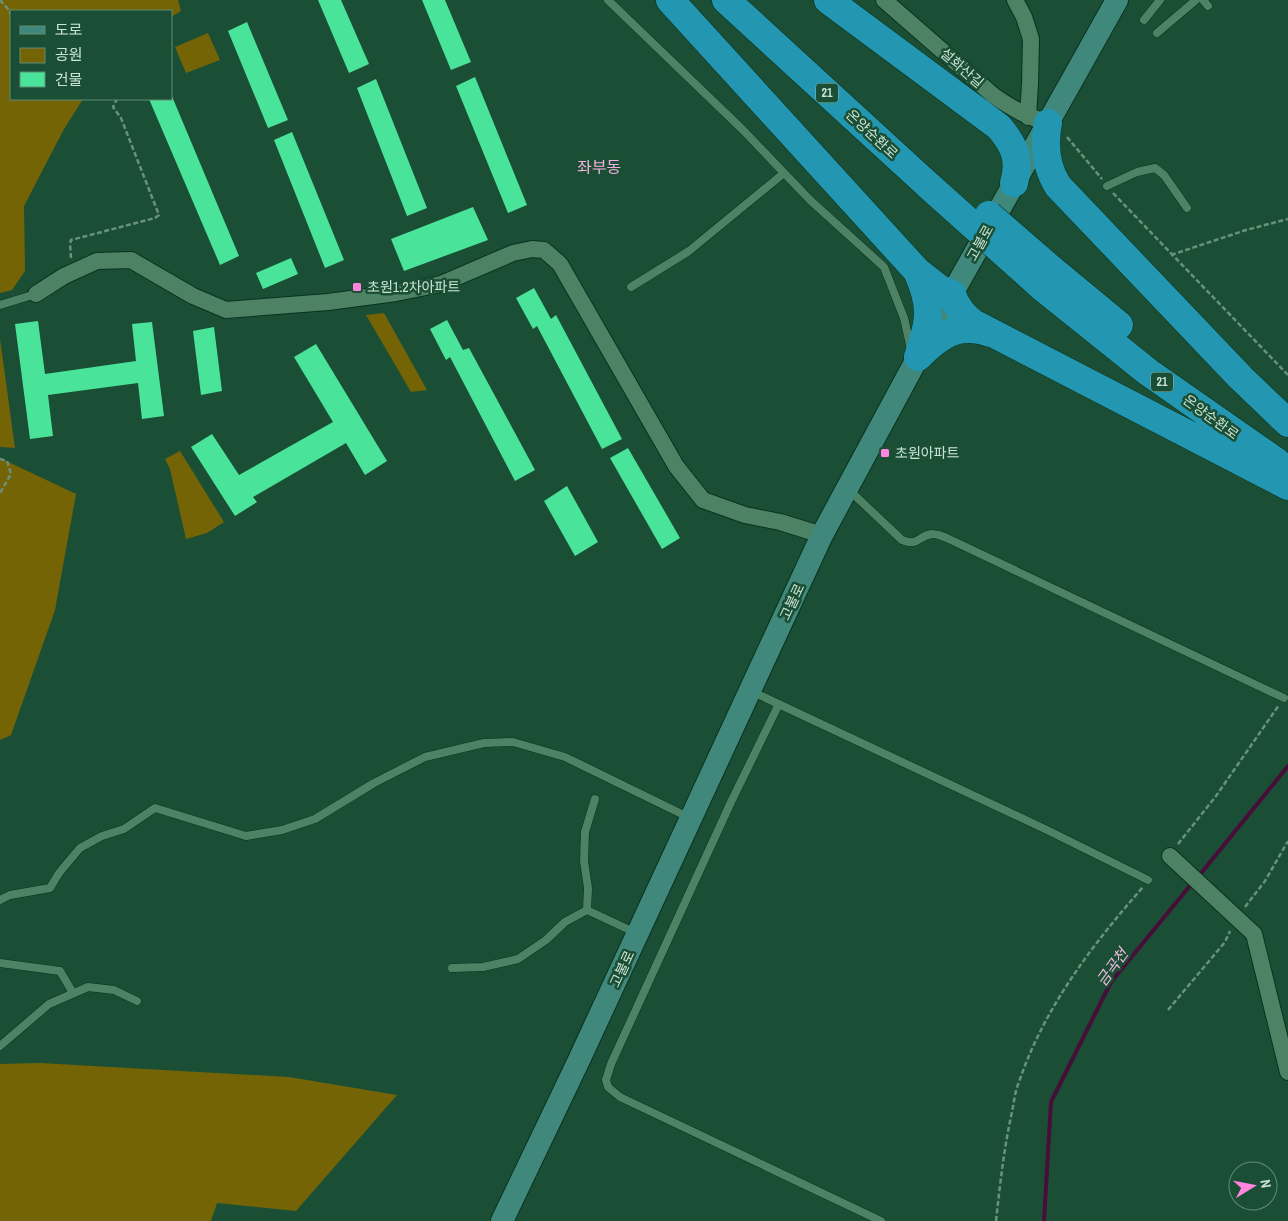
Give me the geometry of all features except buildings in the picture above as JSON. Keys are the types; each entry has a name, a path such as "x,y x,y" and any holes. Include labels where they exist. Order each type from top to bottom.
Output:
{"highway":[{"path":"670,0 917,271 940,289 952,294 955,305 964,316 973,323 1288,486"},
{"name":"온양순환로","path":"726,0 933,177"},
{"name":"온양순환로","path":"753,0 933,177"},
{"path":"828,0 999,127 1009,140 1016,155 1018,169 1014,183"},
{"path":"999,127 1028,131 1038,120 1046,138 1046,152 1050,172 1058,186 1242,378 1288,423"},
{"name":"21","path":"933,177 1046,277"},
{"path":"1014,183 1035,178 1046,180 1058,186"},
{"path":"916,360 926,331 929,312 927,292 917,271"},
{"name":"온양순환로","path":"1046,277 1288,448"},
{"name":"온양순환로","path":"1046,277 1148,372 1288,469"},
{"path":"916,360 934,340 947,333 963,328 978,329 994,334"}],"main road":[{"name":"고불로","path":"502,1221 692,819 822,535 1014,183 1038,120 1117,0"}],"street":[{"name":"설화산길","path":"884,0 994,96 1014,110 1038,120"},
{"path":"1015,0 1024,17 1031,39 1030,83 1038,120"},
{"path":"36,294 73,272 97,261 131,260 193,296 226,310 328,302 396,294 441,284 513,253 532,249 544,250 560,264 676,466 703,500 745,514 822,535"},
{"path":"1170,856 1254,934 1288,1072"}],"lane":[{"path":"608,0 743,130 810,200 884,267 904,318 916,360"},
{"path":"1144,20 1160,0"},
{"path":"1157,33 1196,0"},
{"path":"1107,186 1137,172 1155,168 1164,175 1187,208"},
{"path":"632,287 689,251 784,173"},
{"path":"0,305 36,294"},
{"path":"848,488 902,540 910,543 916,542 927,535 934,534 951,540 1284,698"},
{"path":"751,691 1038,825 1148,880"},
{"path":"779,704 731,802 611,1064 606,1080 608,1087 620,1097 881,1221"},
{"path":"0,900 10,895 50,888 59,873 80,848 102,836 124,828 154,808 246,836 282,830 315,819 374,783 426,757 484,743 513,742 565,757 692,819"},
{"path":"586,910 588,888 584,861 585,832 595,799"},
{"path":"586,910 638,934"},
{"path":"452,968 483,966 518,959 546,940 565,922 586,910"},
{"path":"0,963 60,971 73,993"},
{"path":"0,1046 49,1004 88,987 114,990 137,1001"}],"path":[{"path":"0,0 10,12"},
{"path":"73,272 71,240 155,218 159,215 121,118 113,107 116,100"},
{"path":"1038,120 1064,133 1107,186 1171,255 1288,375"},
{"path":"1171,255 1246,230 1288,219"},
{"path":"0,459 7,460 11,474 0,493"},
{"path":"1170,856 1216,796 1284,698"},
{"path":"996,1221 1005,1144 1018,1084 1035,1041 1063,990 1118,914 1148,880"}],"green space":[{"path":"0,0 178,0 181,11 172,16 172,10 10,10 10,100 82,100 64,129 24,206 25,271 12,290 0,293"},
{"path":"208,33 220,60 186,73 175,47"},
{"path":"384,313 427,390 411,392 366,315"},
{"path":"0,339 15,448 0,447"},
{"path":"180,451 224,522 207,533 186,539 170,469 165,459"},
{"path":"0,458 76,494 55,610 11,735 0,740"},
{"path":"40,1063 289,1077 397,1095 296,1211 217,1203 211,1221 0,1221 0,1064"}],"waterway":[{"name":"금곡천","path":"1198,877 1288,766"},
{"name":"금곡천","path":"1044,1221 1051,1102 1111,982 1193,882"}],"place":[{"name":"초원1.2차아파트","path":"357,287"},
{"name":"초원아파트","path":"885,453"}],"district":[{"name":"좌부동","path":"599,167"}]}
